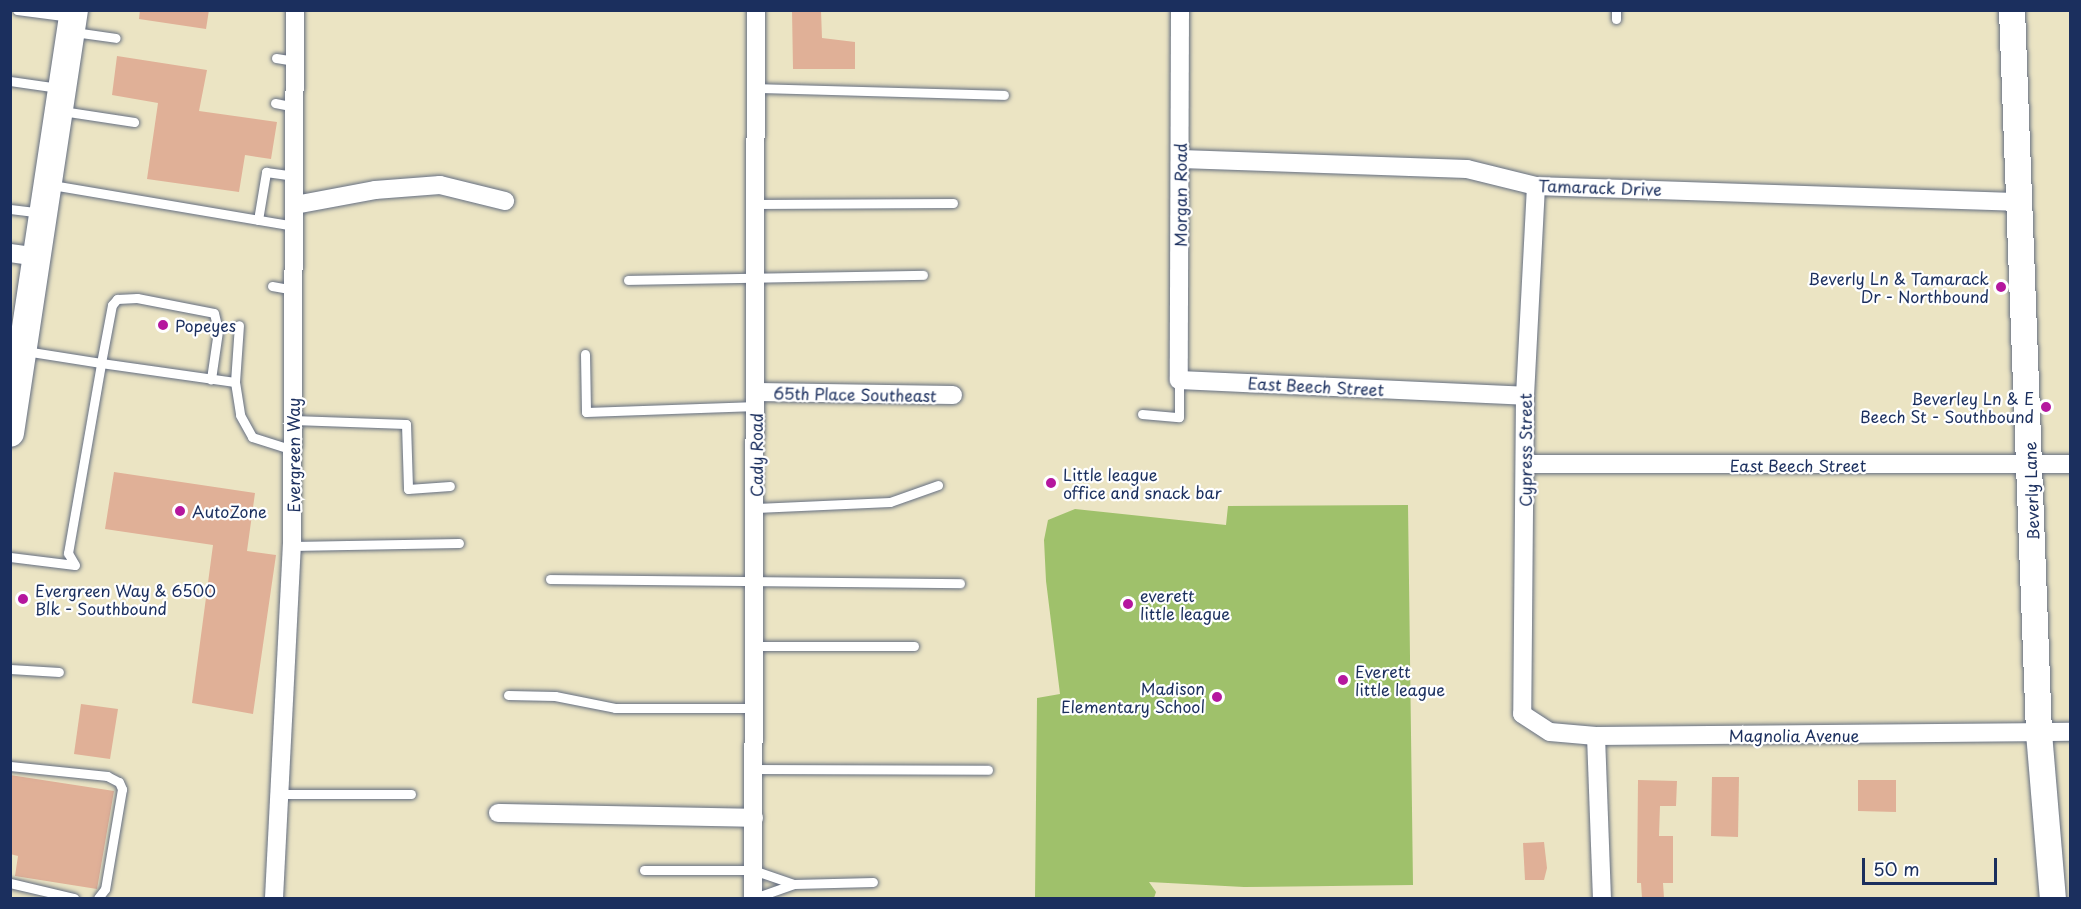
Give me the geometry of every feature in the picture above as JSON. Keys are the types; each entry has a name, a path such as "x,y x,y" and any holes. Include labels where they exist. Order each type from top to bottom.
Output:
{"main road":[{"path":"11,424 23,351 24,255 44,214 73,20"}],"street":[{"name":"Evergreen Way","path":"274,898 292,546 296,10"},
{"name":"Cady Road","path":"753,898 757,399 756,10"},
{"name":"Morgan Road","path":"1179,380 1180,10"},
{"name":"Beverly Lane","path":"2012,10 2021,202 2039,733 2053,898"},
{"name":"Tamarack Drive","path":"1181,159 1467,169 1536,186 2021,202"},
{"path":"295,205 375,190 440,186 505,201"},
{"name":"Cypress Street","path":"1522,714 1525,396 1536,186"},
{"name":"East Beech Street","path":"1179,380 1525,396"},
{"name":"65th Place Southeast","path":"757,399 953,395"},
{"name":"East Beech Street","path":"1526,464 2030,466 2070,464"},
{"name":"Magnolia Avenue","path":"1522,714 1550,732 1596,736 2070,732"},
{"path":"1596,736 1602,898"},
{"path":"498,813 754,818"}],"lane":[{"path":"16,10 73,20 116,38"},
{"path":"276,58 295,61"},
{"path":"10,81 61,100 134,122"},
{"path":"756,88 1004,95"},
{"path":"275,103 295,107"},
{"path":"258,220 266,172 295,176"},
{"path":"48,185 295,226"},
{"path":"756,204 953,203"},
{"path":"10,208 44,214"},
{"path":"628,280 922,275"},
{"path":"272,286 294,290"},
{"path":"10,557 75,566 68,553 112,304 117,299 137,298 214,313 218,331 211,379"},
{"path":"239,325 234,382 240,415 252,437 293,450"},
{"path":"23,351 234,382"},
{"path":"585,354 586,412 757,399"},
{"path":"1142,414 1179,417 1179,380"},
{"path":"293,420 406,424 408,489 450,486"},
{"path":"756,508 890,502 938,485"},
{"path":"292,546 459,543"},
{"path":"550,579 960,583"},
{"path":"755,646 914,646"},
{"path":"10,669 60,672"},
{"path":"508,695 555,696 615,708 754,708"},
{"path":"10,766 107,776 118,782 122,789 105,889 98,898"},
{"path":"754,769 988,770"},
{"path":"279,794 411,794"},
{"path":"644,870 753,870 762,876 794,884 873,882"},
{"path":"10,883 75,898"},
{"path":"753,898 794,884"}],"green space":[{"name":"Madison Elementary School","path":"1408,505 1413,885 1244,887 1149,882 1156,892 1154,898 1035,898 1037,698 1060,694 1046,581 1044,540 1048,520 1075,509 1226,525 1228,506"}],"building":[{"path":"140,10 209,10 206,29 139,19"},
{"path":"792,10 821,10 822,38 855,42 855,69 793,69"},
{"path":"117,56 207,70 199,111 277,122 271,159 245,155 239,192 147,179 158,103 112,95"},
{"path":"114,472 255,493 247,551 276,555 253,714 192,703 213,545 105,529"},
{"path":"81,704 118,709 110,759 74,754"},
{"path":"10,775 114,791 97,889 15,876 18,856 10,854"},
{"path":"1712,777 1739,777 1738,837 1711,836"},
{"path":"1638,780 1677,781 1676,806 1660,806 1659,836 1673,836 1673,883 1663,883 1664,898 1642,898 1641,883 1637,883"},
{"path":"1858,780 1896,780 1896,812 1858,811"},
{"path":"1544,842 1547,868 1544,880 1525,880 1523,843"}],"place":[{"name":"Beverly Ln & Tamarack Dr - Northbound","path":"2001,287"},
{"name":"Popeyes","path":"163,325"},
{"name":"Beverley Ln & E Beech St - Southbound","path":"2046,407"},
{"name":"Little league office and snack bar","path":"1051,483"},
{"name":"AutoZone","path":"180,511"},
{"name":"Evergreen Way & 6500 Blk - Southbound","path":"23,599"},
{"name":"everett little league","path":"1128,604"},
{"name":"Everett little league","path":"1343,680"},
{"name":"Madison Elementary School","path":"1217,697"}]}
